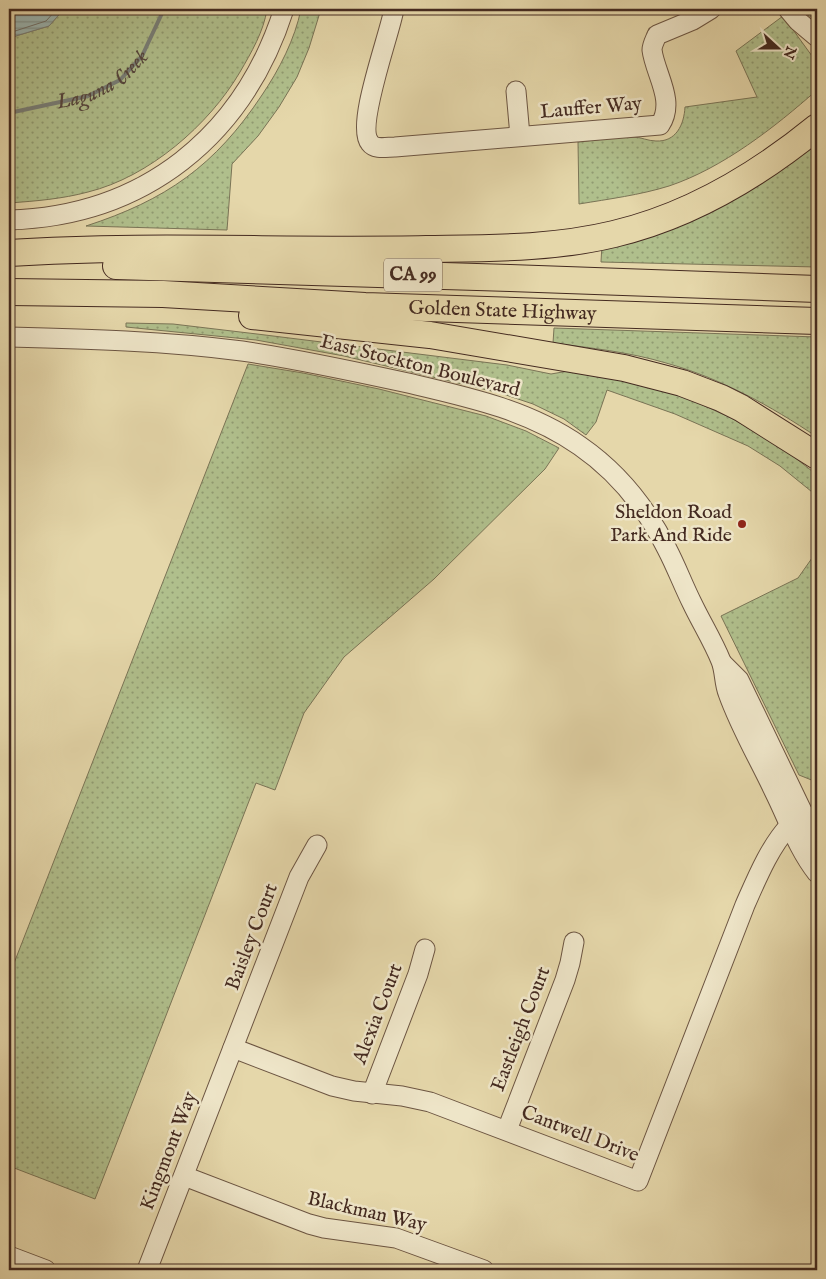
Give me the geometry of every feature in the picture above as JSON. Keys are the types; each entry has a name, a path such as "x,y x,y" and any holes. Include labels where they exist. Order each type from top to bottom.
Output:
{"highway":[{"path":"9,253 160,249 358,251 537,247 577,242 655,222 698,205 731,188 771,162 817,127"},
{"name":"Golden State Highway","path":"9,263 817,289"},
{"name":"Golden State Highway","path":"9,292 163,294 364,306 817,321"},
{"path":"163,294 198,310 430,335 624,368 682,383 721,398 741,408 817,456"}],"street":[{"path":"9,220 56,216 95,206 141,187 167,172 191,154 218,127 247,91 275,38 284,9"},
{"name":"Lauffer Way","path":"394,9 384,52 373,83 369,102 365,135 375,147 395,147 660,125 666,116 662,82 652,48 657,35 693,20 711,9"},
{"path":"788,9 798,21 817,37"},
{"name":"Lauffer Way","path":"516,91 520,136"},
{"name":"East Stockton Boulevard","path":"9,337 133,342 251,352 295,359 401,381 483,401 523,414 557,431 581,446 604,464 628,487 647,514 666,548 722,663 727,691 789,825 809,863 817,873"},
{"name":"East Stockton Boulevard","path":"722,663 739,680 817,842"},
{"name":"Cantwell Drive","path":"233,1048 332,1086 430,1102 638,1181 745,905 759,874 789,825 804,814"},
{"name":"Baisley Court","path":"233,1048 299,878 317,846"},
{"name":"Eastleigh Court","path":"507,1130 565,980 574,942"},
{"name":"Alexia Court","path":"372,1094 418,974 425,949"},
{"name":"Kingmont Way","path":"147,1270 233,1048"},
{"name":"Blackman Way","path":"184,1176 310,1224 340,1231 396,1238 484,1270"},
{"path":"9,1256 46,1270"}],"green space":[{"path":"64,9 267,9 256,42 227,92 212,111 175,146 155,161 111,185 68,196 9,203 9,38 49,26"},
{"path":"301,9 321,9 309,48 297,77 279,107 258,136 232,164 227,230 86,226 141,205 164,192 207,161 226,142 262,95 286,54"},
{"path":"800,9 817,9 817,20 809,16"},
{"path":"783,16 812,56 817,60 817,90 766,132 709,169 669,186 647,192 579,204 578,142 633,137 663,141 669,139 678,131 683,120 685,107 757,97 736,51"},
{"path":"817,137 817,267 601,262 602,244"},
{"path":"126,323 173,324 257,334 507,365 551,374 574,370 611,376 681,395 731,418 779,445 817,475 817,496 780,466 748,446 675,414 607,390 596,422 586,435 564,419 533,404 500,393 344,356 256,340 126,327"},
{"path":"554,328 817,337 817,437 782,414 744,394 686,369 624,353 553,343"},
{"path":"248,364 379,389 486,416 526,431 559,448 545,469 434,579 344,657 304,713 275,790 256,783 95,1199 9,1166 9,976"},
{"path":"817,551 817,779 814,781 799,775 721,616 798,578"}],"water":[{"path":"9,9 64,9 49,26 9,38"}],"waterway":[{"name":"Laguna Creek","path":"9,113 88,96 120,80 142,56 164,9"}],"place":[{"name":"Sheldon Road Park And Ride","path":"742,524"}]}
